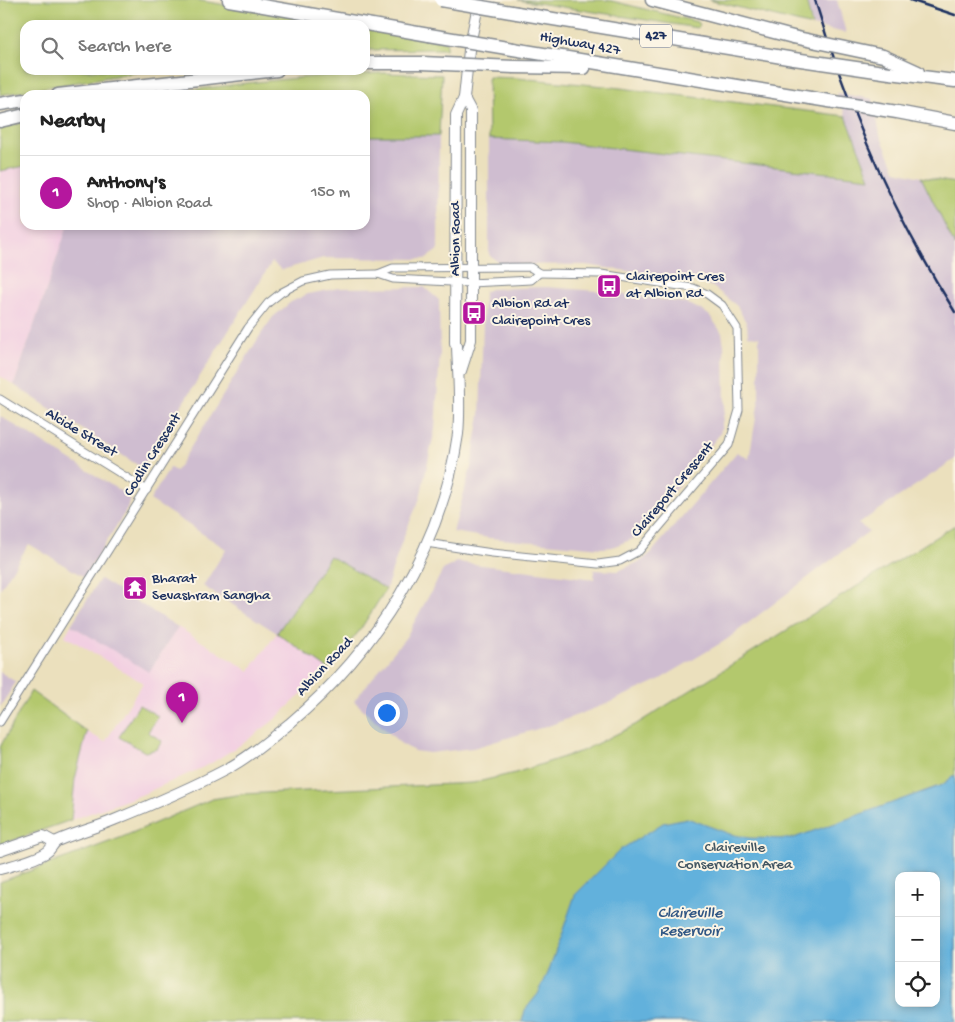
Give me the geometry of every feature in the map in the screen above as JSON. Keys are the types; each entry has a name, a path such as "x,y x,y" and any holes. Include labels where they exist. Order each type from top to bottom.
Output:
{"highway":[{"name":"Highway 427","path":"229,0 343,20"},
{"name":"Highway 427","path":"440,0 794,59 955,81"},
{"path":"652,0 793,37 883,56 929,77"},
{"name":"Highway 427","path":"370,25 955,123"},
{"path":"370,64 422,62 514,67 624,68"},
{"path":"100,90 236,75"},
{"path":"123,90 131,88"},
{"path":"0,104 20,101"},
{"path":"0,121 20,116"}],"main road":[{"name":"Albion Road","path":"0,869 47,852 54,842 113,820 200,783 227,769 276,735 323,694 373,637 403,590 439,511 458,432 457,346 455,343 456,115 464,98 469,50 479,0"},
{"name":"Albion Road","path":"458,380 471,340 471,111 464,98"},
{"name":"Albion Road","path":"0,851 43,836 54,842"}],"street":[{"name":"Claireport Crescent","path":"426,543 492,553 598,564 620,560 639,551 647,543 729,445 739,410 739,337 733,319 722,305 701,291 683,286 601,274 539,272 530,267 455,268"},
{"name":"Codlin Crescent","path":"0,722 248,328 268,303 292,286 314,278 346,274 378,274 393,268 455,268"},
{"name":"Claireport Crescent","path":"455,282 531,280 539,272"},
{"name":"Codlin Crescent","path":"378,274 393,280 455,282"},
{"name":"Alcide Street","path":"0,399 147,490"}],"shaded area":[{"path":"806,0 837,0 846,33 812,26"},
{"path":"837,93 873,99 880,135 896,171 921,177 955,246 955,459 858,524 869,531 726,640 657,681 606,704 551,725 473,748 430,753 414,751 400,743 354,701 406,637 443,570 457,562 594,579 594,570 618,571 641,561 651,553 737,452 749,459 759,400 759,337 748,336 747,324 737,306 713,287 690,280 586,265 501,264 489,255 489,139 562,142 870,177"},
{"path":"370,136 439,136 438,250 425,259 323,258 282,270 272,262 142,468 14,385 66,230 370,230"},
{"path":"20,167 20,230 66,230 14,385 0,376 0,171"},
{"path":"424,287 439,300 440,354 435,429 420,498 403,538 386,589 330,556 277,633 203,586 226,549 150,500 170,468 176,471 273,317 291,302 308,294 339,288"},
{"path":"546,287 598,291 685,303 702,310 710,316 722,333 724,345 725,407 720,434 642,530 633,539 612,547 602,548 489,538 453,532 471,467 480,415 484,292 490,289"},
{"path":"0,416 130,497 127,509 84,577 29,544 0,589"},
{"path":"100,579 178,627 149,672 71,625"},
{"path":"71,625 149,671 178,627 249,671 277,633 328,669 273,721 245,742 210,764 141,795 71,820 75,779 87,732 105,742 143,683 65,636"},
{"path":"0,672 16,682 0,707"}],"green space":[{"path":"0,0 196,0 314,20 20,20 20,75 121,75 30,90 20,90 20,92 0,95"},
{"path":"518,0 608,0 698,22 700,25 697,28"},
{"path":"709,0 806,0 812,26"},
{"path":"370,29 447,42 446,49 370,50"},
{"path":"370,74 442,75 439,136 370,136 370,90 192,90 270,81"},
{"path":"488,77 604,86 846,116 870,178 562,142 489,139"},
{"path":"20,123 20,167 0,171 0,128"},
{"path":"921,177 955,183 955,246"},
{"name":"Claireville Conservation Area","path":"955,525 955,1022 0,1022 0,882 120,838 212,799 243,794 473,783 515,773 582,751 635,725"},
{"path":"330,556 386,589 360,630 328,669 277,633"},
{"path":"31,691 87,732 75,779 71,820 0,845 0,747"},
{"path":"139,705 158,716 148,732 162,741 157,749 145,752 119,737"}],"water":[{"name":"Claireville Reservoir","path":"955,775 955,1022 522,1022 525,1010 538,994 548,973 575,895 620,850 663,823 687,818 730,834 749,838 791,839 942,785"}],"railway":[{"path":"815,0 842,82 874,161 912,238 955,312"},
{"path":"910,0 955,15"}],"place":[{"name":"Clairepoint Cres at Albion Rd","path":"609,286"},
{"name":"Albion Rd at Clairepoint Cres","path":"474,313"},
{"name":"Bharat Sevashram Sangha","path":"135,588"},
{"name":"Anthony's","path":"182,723"}]}
